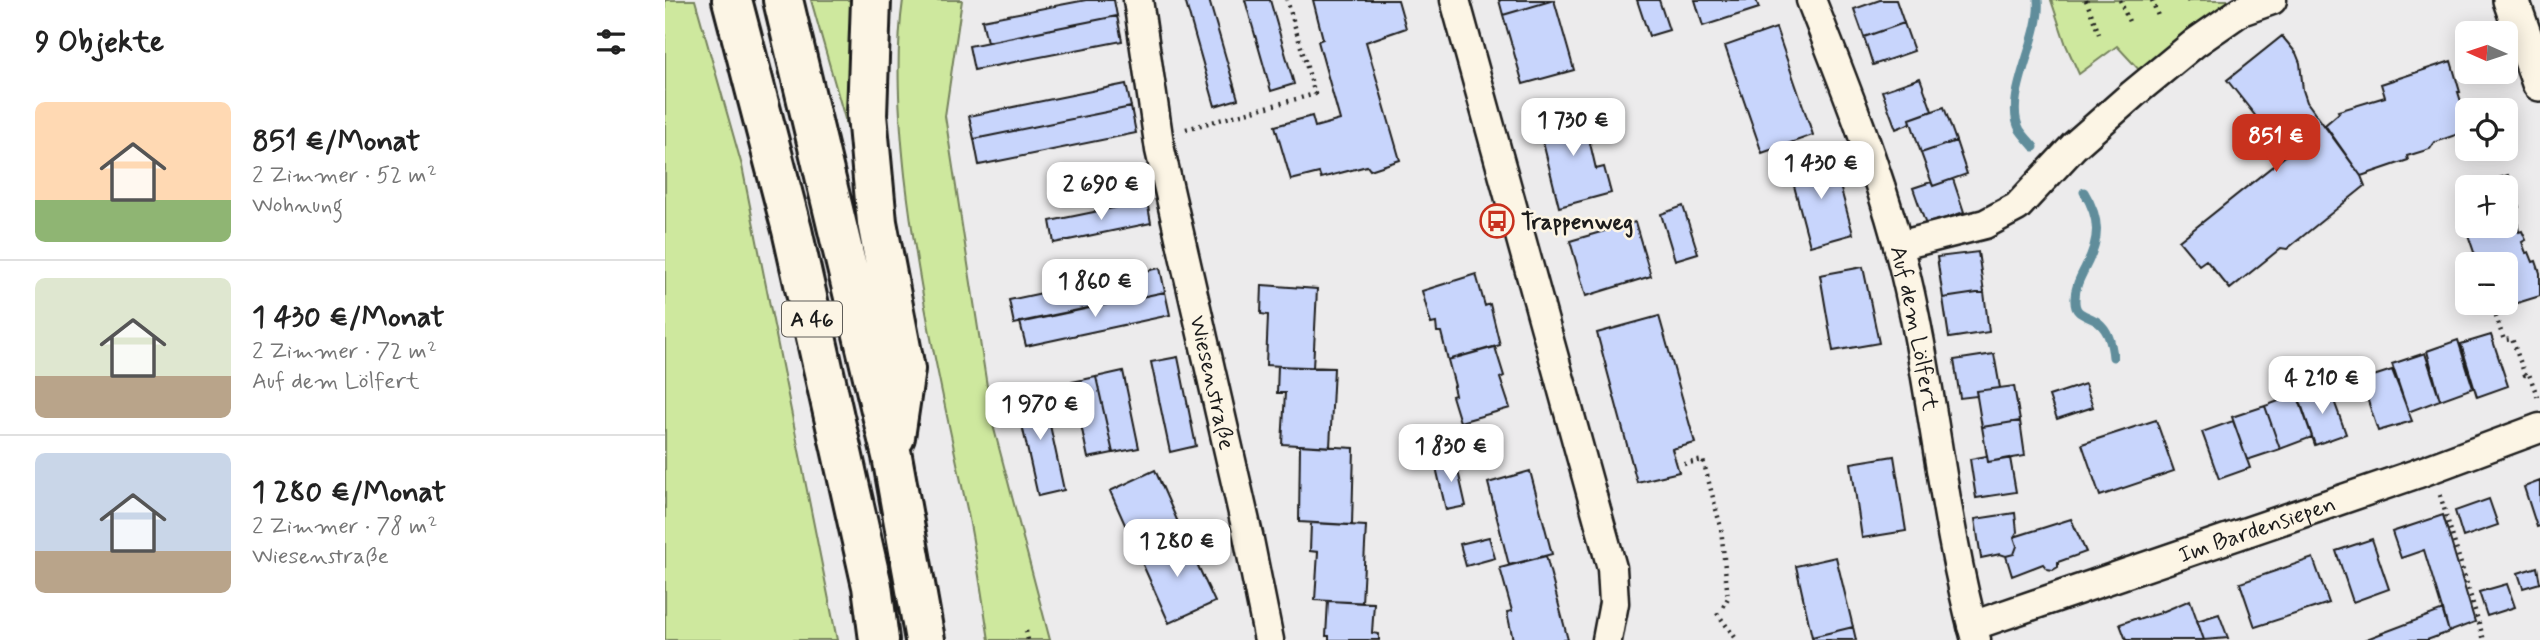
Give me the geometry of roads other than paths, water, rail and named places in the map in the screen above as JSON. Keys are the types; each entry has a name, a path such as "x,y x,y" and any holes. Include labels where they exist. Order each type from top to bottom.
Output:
{"highway":[{"name":"A 46","path":"732,0 792,230 872,586 879,640"},
{"name":"A 46","path":"783,0 892,456 925,640"},
{"path":"871,0 867,115 877,222 905,369 892,456"}],"main road":[{"path":"2511,0 2540,83"}],"street":[{"name":"Wiesenstraße","path":"1138,0 1158,137 1248,535 1269,640"},
{"path":"1455,0 1612,568 1614,603 1607,640"},
{"name":"Auf dem Lölfert","path":"1811,0 1855,113 1898,246 1974,633"},
{"path":"1898,246 1985,224 2017,207 2074,145 2154,76 2241,11 2272,0"},
{"name":"Im Bardensiepen","path":"1974,633 2540,428"}],"waterway":[{"path":"2034,147 2020,130 2016,117 2016,102 2038,15 2038,0"},
{"path":"2084,192 2090,202 2097,230 2094,248 2077,287 2075,305 2079,312 2099,323 2105,330 2113,357"}],"place":[{"name":"Trappenweg","path":"1497,221"}]}
